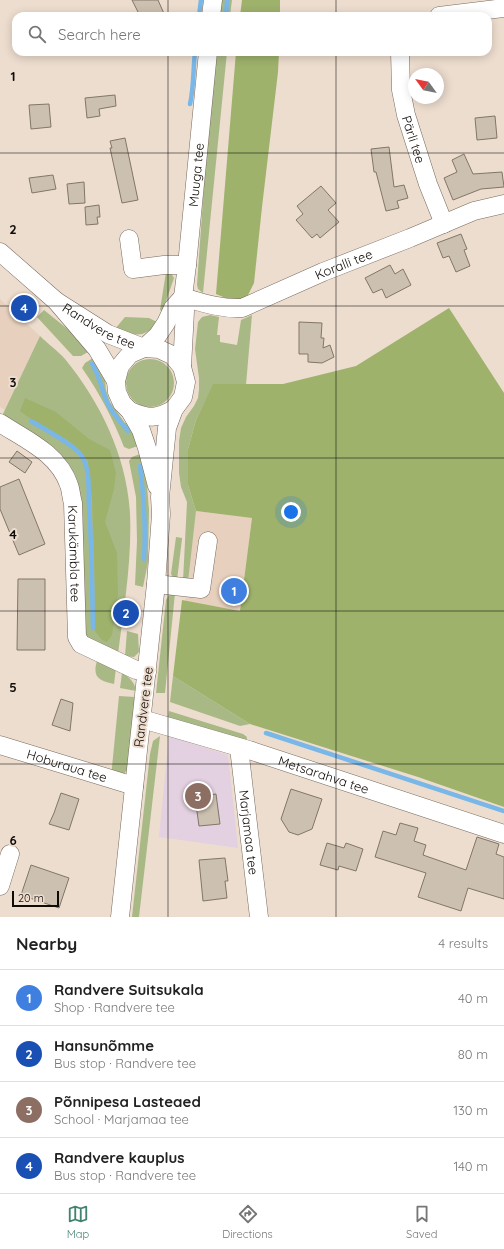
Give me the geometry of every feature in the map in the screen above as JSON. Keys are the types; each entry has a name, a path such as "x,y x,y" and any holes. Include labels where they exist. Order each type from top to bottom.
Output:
{"street":[{"path":"212,12 213,0"},
{"path":"472,12 504,8"},
{"name":"Muuga tee","path":"182,367 185,311 183,297 208,56"},
{"name":"Pärli tee","path":"400,56 401,90 406,115 428,184 444,224"},
{"name":"Koralli tee","path":"183,297 216,307 229,309 242,308 323,272 474,211 504,204"},
{"path":"129,239 133,269 187,264"},
{"name":"Randvere tee","path":"0,252 56,300 108,334 144,348 159,349 172,355 182,367 186,382 183,397 174,409 167,428 160,497 161,514 156,584 120,917"},
{"path":"144,348 158,335 173,308 183,297"},
{"name":"Randvere tee","path":"56,300 97,350 116,381"},
{"name":"Randvere tee","path":"144,348 130,354 120,366 116,381 117,392 122,403 130,411 141,430 160,497"},
{"path":"130,411 144,417 160,417 174,409"},
{"name":"Karukämbla tee","path":"0,423 51,457 59,466 69,486 73,503 77,637 81,644 136,670 147,672"},
{"path":"156,584 201,589 208,541"},
{"name":"Metsarahva tee","path":"142,719 240,748 504,834"},
{"name":"Hoburaua tee","path":"0,745 134,786"},
{"name":"Marjamaa tee","path":"240,748 259,917"},
{"path":"0,886 10,854"}],"shaded area":[{"path":"0,299 40,336 5,410 0,407"},
{"path":"196,511 252,518 240,611 185,601"},
{"path":"169,736 228,755 238,848 159,837"}],"green space":[{"path":"221,0 232,0 230,12 220,12"},
{"path":"242,0 280,0 280,12 240,12"},
{"path":"216,56 227,56 203,293 198,289 197,285 206,156"},
{"path":"236,56 279,56 254,283 247,297 235,302 216,294"},
{"path":"166,272 171,273 174,278 162,311 160,310"},
{"path":"449,308 504,393 504,807 418,777 250,724 173,676 182,600 240,611 252,518 196,511 188,485 188,449 196,420 213,384 283,384 356,366"},
{"path":"44,310 70,331 88,352 81,356 73,356 37,317"},
{"path":"210,315 219,317 217,335 220,335 220,342 237,345 241,320 252,315 246,385 213,385 196,420 188,449 188,485 196,511 188,582 183,581 187,502 181,487 179,473 179,441 181,428 198,398 199,378 195,349 198,322 202,317"},
{"path":"125,317 149,318 157,322 152,328 143,334 127,333 115,329"},
{"path":"40,336 65,359 90,394 101,412 110,432 124,472 130,514 130,549 118,654 91,643 84,632 75,485 2,416"},
{"path":"93,358 105,379 106,390 110,402 125,423 131,426 138,446 129,449 124,447 105,406 82,368 85,363"},
{"path":"145,359 155,359 164,363 170,369 174,378 174,388 170,397 164,403 155,407 145,407 136,403 130,397 126,388 126,378 130,369 136,363"},
{"path":"25,398 56,412 89,439 110,450 116,473 114,489 105,522 117,553 118,594 112,635 107,642 102,640 95,631 93,623 95,599 94,554 92,500 88,461 69,441 38,424 20,411"},
{"path":"140,454 147,485 149,510 148,562 143,587 135,585 137,541 136,497 129,461 132,457"},
{"path":"176,537 182,538 177,580 173,578 171,574"},
{"path":"175,593 165,693 156,693 166,600 169,595"},
{"path":"127,631 138,634 139,652 134,657 125,656"},
{"path":"97,661 116,668 114,684 101,680 96,675 95,671"},
{"path":"122,673 131,680 136,691 120,688"},
{"path":"173,676 250,724 240,726 170,702"},
{"path":"119,696 135,697 127,770 122,776 111,777"},
{"path":"169,711 243,734 247,737 246,744 168,719"},
{"path":"160,736 139,917 132,917 150,754 153,741"}],"building":[{"path":"132,0 158,0 163,12 138,12"},
{"path":"115,95 116,106 99,109 100,116 87,118 85,98"},
{"path":"49,104 51,127 31,129 29,105"},
{"path":"495,116 497,138 477,140 475,118"},
{"path":"125,138 138,200 122,203 110,148 112,148 110,141"},
{"path":"389,147 394,187 404,185 408,198 397,201 399,208 386,211 376,172 374,172 371,149"},
{"path":"464,154 473,174 502,172 504,187 481,189 453,200 444,178 457,172 452,160"},
{"path":"53,175 56,189 32,193 29,178"},
{"path":"84,182 85,203 69,204 67,184"},
{"path":"321,186 336,203 328,210 339,222 320,238 317,234 312,238 296,220 303,214 297,206"},
{"path":"99,205 100,217 97,217 98,224 86,225 85,207"},
{"path":"461,234 467,249 464,250 470,266 456,272 449,256 443,258 437,243"},
{"path":"390,265 395,274 403,269 411,285 386,298 382,289 373,293 365,278"},
{"path":"299,322 322,323 321,338 324,338 323,348 330,345 334,357 322,363 308,362 308,354 299,354"},
{"path":"17,451 32,462 25,473 9,462"},
{"path":"19,479 45,544 19,555 0,509 0,487"},
{"path":"18,579 45,579 45,650 17,650"},
{"path":"61,699 73,703 70,731 52,725"},
{"path":"291,789 322,799 312,829 298,835 289,832 281,819"},
{"path":"61,793 79,799 69,830 49,824"},
{"path":"216,794 220,824 199,826 195,797"},
{"path":"400,823 418,828 414,841 426,845 423,855 466,870 477,837 499,844 496,854 504,857 504,899 468,888 461,911 418,897 426,873 375,857 383,831 396,835"},
{"path":"327,843 344,848 346,843 363,849 356,871 339,866 338,870 320,865"},
{"path":"225,858 228,881 225,881 227,898 203,901 199,860"},
{"path":"31,865 69,878 59,908 21,895"}],"waterway":[{"path":"200,12 201,0"},
{"path":"226,12 227,0"},
{"path":"190,104 195,56"},
{"path":"92,364 109,406 128,431"},
{"path":"31,421 72,446 81,455 88,473 93,628"},
{"path":"140,466 143,490 145,536 144,559"},
{"path":"266,733 504,811"}],"place":[{"name":"Randvere kauplus","path":"24,308"},
{"name":"Randvere Suitsukala","path":"234,591"},
{"name":"Hansunõmme","path":"126,613"},
{"name":"Põnnipesa Lasteaed","path":"198,796"}]}
